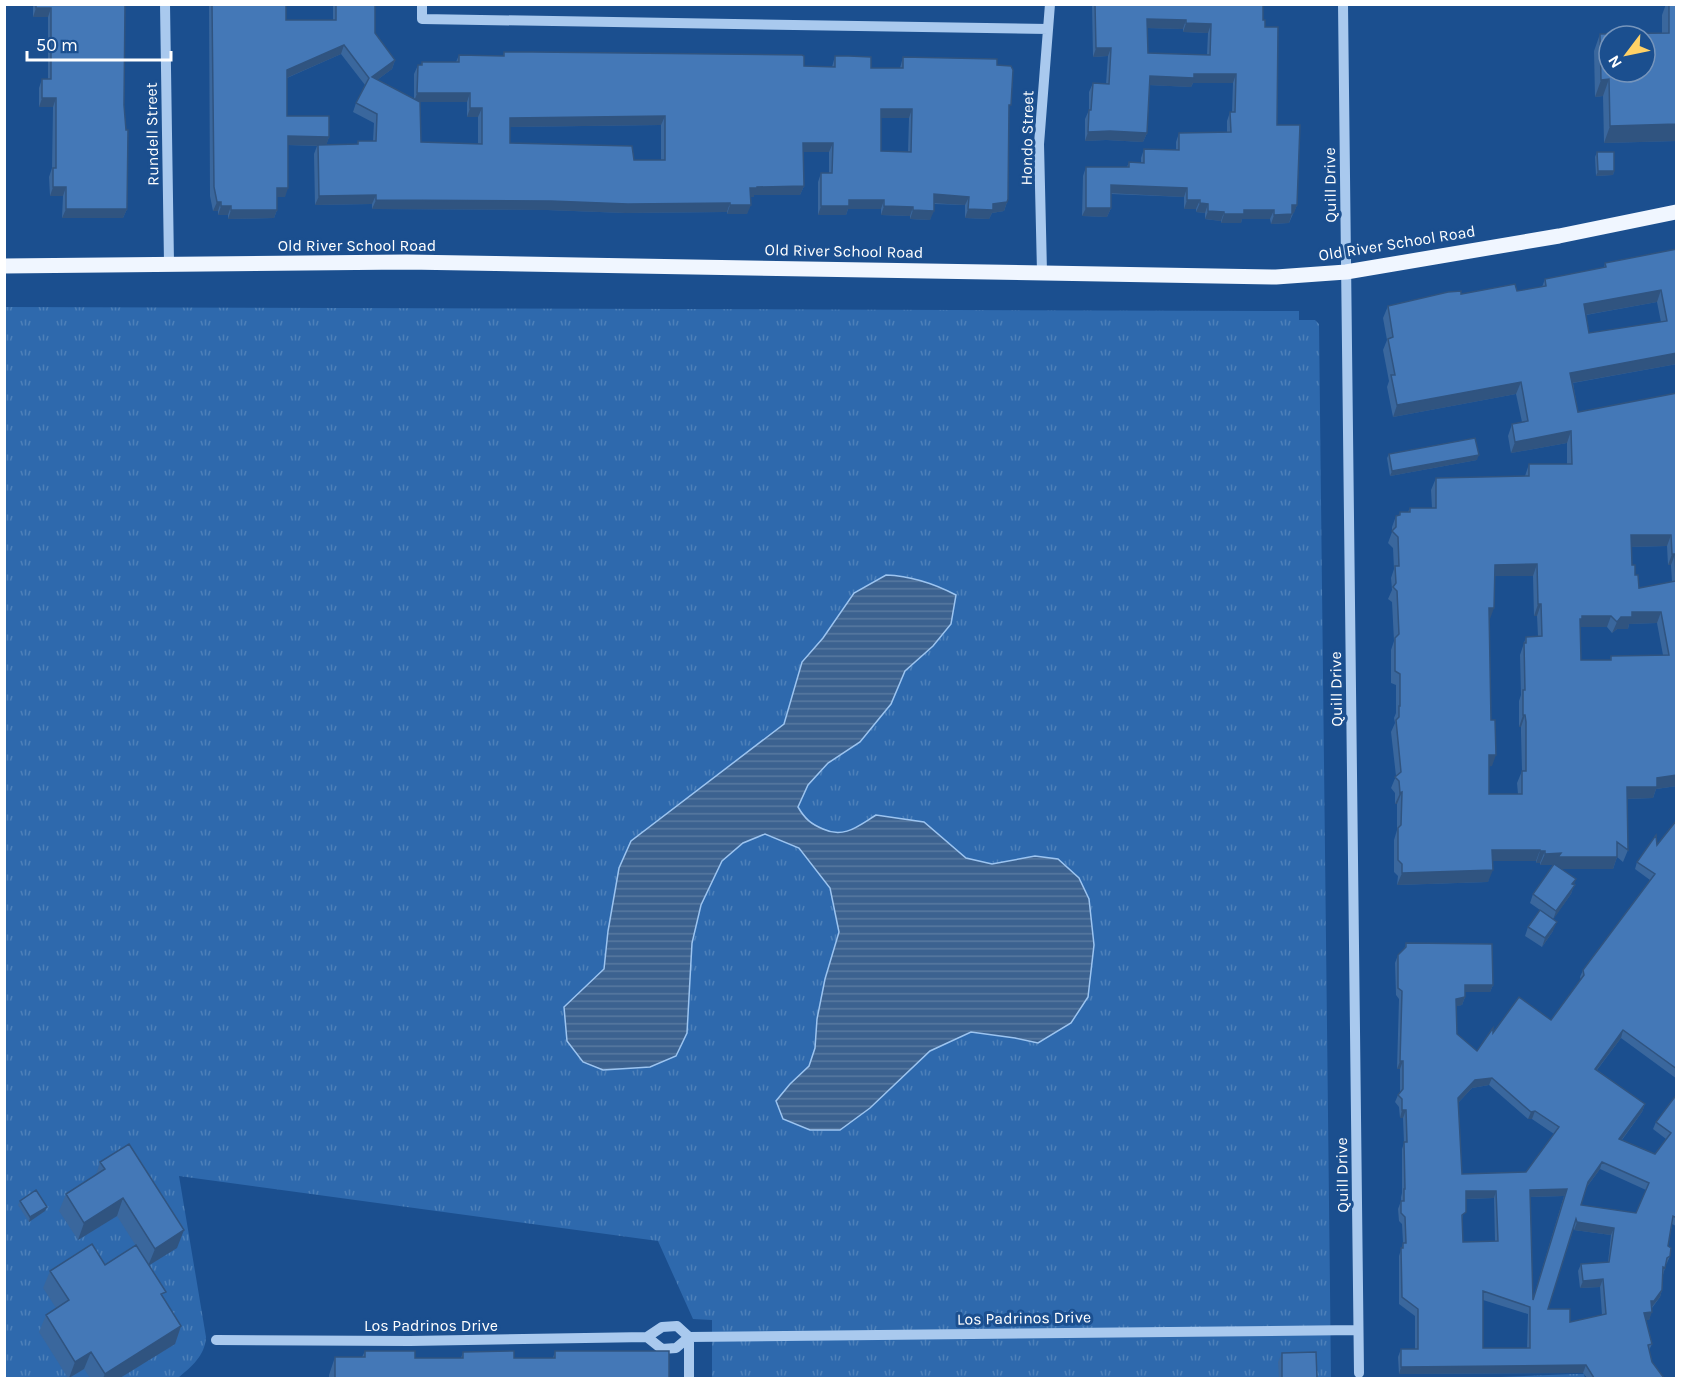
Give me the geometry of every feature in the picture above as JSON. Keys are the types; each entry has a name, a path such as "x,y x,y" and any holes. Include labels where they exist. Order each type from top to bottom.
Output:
{"main road":[{"name":"Old River School Road","path":"4,266 407,262 1276,277 1346,273 1559,236 1677,212"}],"street":[{"name":"Rundell Street","path":"165,4 169,263"},
{"path":"422,4 422,19 1048,29"},
{"name":"Hondo Street","path":"1042,272 1040,144 1050,4"},
{"name":"Quill Drive","path":"1342,4 1359,1373"},
{"name":"Los Padrinos Drive","path":"216,1340 410,1341 647,1337 662,1327 677,1326 689,1336 1358,1330"},
{"path":"689,1336 689,1378"},
{"name":"Los Padrinos Drive","path":"647,1337 662,1349 676,1348 689,1336"}],"green space":[{"path":"5,307 1299,311 1299,320 1315,320 1319,324 1331,1378 712,1378 712,1320 693,1319 658,1241 179,1176 206,1337 203,1350 196,1361 178,1378 5,1378"},
{"path":"1573,1374 1584,1374 1585,1378 1475,1378"}],"shaded area":[{"path":"886,575 922,581 956,595 951,624 933,646 905,671 891,704 860,742 828,763 808,785 798,807 812,823 831,832 851,830 876,815 924,822 966,858 992,864 1035,856 1058,859 1079,878 1089,899 1094,945 1088,997 1071,1023 1038,1043 971,1032 930,1051 870,1108 840,1130 810,1130 783,1119 776,1101 809,1066 815,1048 817,1019 825,979 839,932 830,888 799,848 765,834 743,843 722,861 701,905 692,943 687,1033 676,1056 650,1067 603,1070 583,1062 567,1041 564,1007 604,969 619,868 631,841 784,724 802,662 823,638 854,593"}],"building":[{"path":"36,4 125,4 124,105 126,130 128,130 127,209 66,209 66,187 53,187 53,168 56,168 56,98 42,98 42,79 51,79 51,8 36,8"},
{"path":"212,4 286,4 286,20 336,20 336,4 375,4 375,33 395,60 372,77 420,102 421,142 482,144 482,108 470,108 470,93 417,93 418,65 422,65 422,62 459,62 459,55 504,56 504,52 533,52 802,55 804,66 835,67 835,56 849,56 871,57 871,68 903,68 903,57 997,59 997,65 1011,66 1013,70 1011,105 1009,105 1008,199 1007,202 993,204 993,210 968,209 969,197 934,194 934,211 913,210 913,207 884,206 884,200 849,200 849,206 821,206 821,173 832,173 833,143 803,143 804,186 750,188 751,205 376,200 376,195 319,196 318,145 376,141 377,114 356,103 369,78 344,45 287,70 287,116 329,116 329,137 288,136 288,188 277,188 277,210 231,210 231,206 221,206 221,202 217,202 214,187","holes":["881,109 912,109 911,152 881,151","665,116 665,160 634,160 632,146 510,143 510,118"]},
{"path":"1095,4 1263,4 1265,27 1278,27 1277,125 1300,125 1297,205 1292,205 1292,214 1274,215 1274,210 1244,210 1244,214 1224,214 1224,212 1208,211 1208,204 1200,203 1200,200 1187,200 1187,188 1111,185 1111,208 1086,208 1086,167 1129,167 1129,162 1144,163 1144,149 1179,150 1179,133 1231,132 1230,112 1235,112 1236,74 1194,74 1194,78 1150,76 1147,133 1088,132 1093,83 1109,84 1111,48 1096,48","holes":["1147,19 1186,20 1186,23 1211,24 1210,55 1148,53"]},
{"path":"1669,4 1677,4 1677,124 1610,126 1609,84 1657,84 1657,33 1669,33"},
{"path":"1597,152 1614,152 1614,171 1598,171"},
{"path":"1677,249 1677,353 1570,373 1578,412 1677,393 1677,775 1657,778 1657,787 1627,787 1628,850 1617,842 1617,857 1558,857 1561,853 1545,854 1545,851 1540,850 1492,850 1493,870 1402,873 1402,864 1398,860 1398,828 1401,825 1402,792 1400,793 1399,781 1395,777 1401,772 1396,720 1399,717 1400,706 1400,674 1395,671 1395,638 1399,634 1397,591 1393,587 1396,583 1395,566 1399,566 1398,537 1392,531 1396,527 1396,516 1400,515 1400,512 1410,512 1410,508 1436,508 1436,478 1529,476 1529,464 1572,464 1571,431 1515,442 1512,424 1528,421 1521,382 1397,405 1391,375 1395,375 1388,339 1393,337 1388,306 1448,292 1461,291 1461,294 1515,284 1517,291 1546,286 1545,279 1606,267 1605,263","holes":["1661,290 1667,321 1589,333 1584,304","1631,535 1671,535 1672,554 1675,554 1676,581 1639,588 1635,565 1632,565","1537,564 1542,636 1526,637 1526,643 1524,643 1523,715 1525,715 1526,722 1526,771 1522,771 1522,794 1489,794 1489,755 1496,755 1495,720 1491,720 1489,608 1494,608 1495,565","1632,612 1661,612 1669,655 1611,656 1611,660 1581,660 1580,619 1582,616 1611,616 1617,622 1621,617 1632,617"]},
{"path":"1475,438 1479,455 1392,471 1389,454"},
{"path":"1676,821 1677,1069 1623,1030 1595,1069 1645,1104 1619,1139 1655,1154 1671,1133 1656,1122 1677,1094 1677,1218 1673,1216 1668,1246 1671,1248 1670,1256 1667,1258 1665,1268 1663,1267 1662,1290 1654,1301 1651,1301 1652,1312 1644,1313 1652,1344 1648,1345 1652,1362 1664,1378 1594,1378 1586,1365 1401,1367 1401,1349 1418,1349 1418,1309 1402,1297 1401,1248 1403,1248 1403,1243 1406,1243 1405,1217 1401,1213 1401,1201 1404,1201 1405,1189 1404,1142 1407,1142 1406,1110 1402,1110 1402,1099 1398,1095 1403,1089 1403,1061 1400,1061 1402,991 1398,988 1398,955 1406,947 1406,943 1492,944 1493,985 1465,985 1465,997 1456,999 1457,1034 1477,1051 1519,997 1551,1020 1584,975 1583,970 1655,874 1637,862 1656,835 1657,845","holes":["1492,1078 1531,1112 1535,1111 1559,1127 1526,1172 1462,1174 1458,1098 1475,1080","1602,1162 1649,1183 1636,1213 1581,1205 1588,1182","1567,1189 1533,1300 1530,1190","1466,1191 1496,1191 1498,1241 1463,1242 1462,1215 1466,1212","1576,1219 1577,1222 1614,1228 1609,1262 1581,1264 1583,1281 1603,1279 1606,1314 1570,1322 1570,1309 1548,1309","1483,1291 1530,1307 1530,1348 1483,1348"]},
{"path":"1554,864 1576,879 1572,884 1575,885 1556,911 1533,894"},
{"path":"1540,910 1557,922 1545,938 1528,927"},
{"path":"129,1144 184,1230 155,1249 123,1198 84,1223 66,1194 105,1169 100,1162"},
{"path":"36,1190 47,1207 30,1217 20,1201"},
{"path":"92,1244 105,1265 136,1245 166,1292 161,1294 181,1326 105,1374 91,1352 75,1362 46,1315 69,1300 50,1271"},
{"path":"365,1351 415,1351 415,1358 463,1358 463,1352 514,1351 514,1358 555,1358 555,1351 669,1351 669,1378 335,1378 335,1357 365,1357"},
{"path":"1316,1352 1317,1378 1282,1378 1282,1353"}]}
